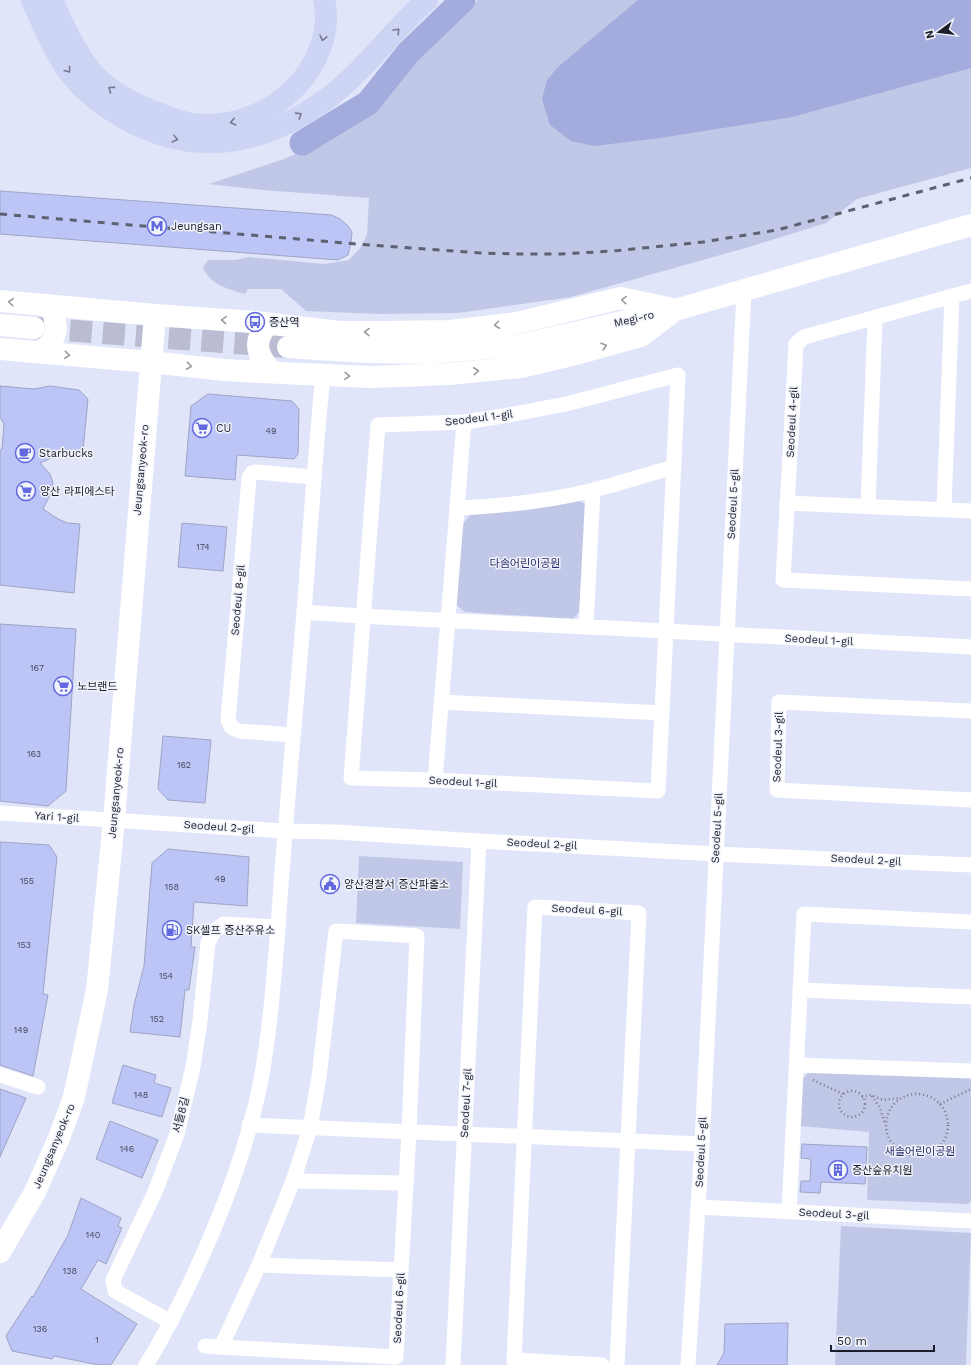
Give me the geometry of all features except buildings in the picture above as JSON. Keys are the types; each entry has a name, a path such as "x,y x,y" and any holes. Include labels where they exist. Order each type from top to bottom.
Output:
{"highway":[{"path":"32,0 56,32 82,58 101,81 119,95 140,106 165,116 192,124 230,124 251,118 265,111 286,96 304,78 321,47 326,26 326,10 324,0"},
{"path":"52,0 56,32 67,68 87,92 110,110 137,126 178,140 196,142 222,142 246,139 265,133 289,122 328,97 364,65 427,0"}],"street":[{"name":"Megi-ro","path":"288,347 366,352 430,353 521,345 675,310 971,225"},
{"name":"Seodeul 5-gil","path":"688,1365 702,1144 744,291"},
{"name":"Seodeul 4-gil","path":"787,502 796,344 804,338 971,291"},
{"path":"944,510 952,297"},
{"path":"0,301 269,324 339,332 449,331 517,323 621,298 675,310"},
{"path":"41,352 52,342 56,330 54,313 46,305"},
{"path":"0,349 225,370 371,378 449,374 520,367 580,353 641,336 675,310"},
{"name":"Jeungsanyeok-ro","path":"0,1252 35,1192 60,1138 74,1098 97,990 114,820 155,315"},
{"path":"868,506 875,319"},
{"path":"269,324 261,334 258,349 262,360 271,372"},
{"path":"0,325 34,328"},
{"path":"146,1365 171,1322 201,1261 233,1184 260,1081 270,1024 284,831 304,612 313,477 323,375"},
{"name":"Seodeul 1-gil","path":"678,375 674,467 658,791 435,780 351,778 362,617 378,425 464,422 566,404 678,375"},
{"path":"435,780 464,422"},
{"path":"458,508 492,507 530,502 593,490 674,467"},
{"name":"Seodeul 8-gil","path":"293,735 239,731 231,728 228,720 249,478 252,473 256,472 313,477"},
{"path":"586,627 593,490"},
{"path":"971,511 787,502 783,580 971,589"},
{"name":"Seodeul 1-gil","path":"304,612 362,617 971,647"},
{"path":"442,702 662,713"},
{"name":"Seodeul 3-gil","path":"971,711 779,702 777,790 971,800"},
{"name":"Yari 1-gil","path":"0,813 114,820"},
{"name":"Seodeul 2-gil","path":"114,820 284,831 336,832 716,854 971,865"},
{"name":"Seodeul 7-gil","path":"453,1365 479,841"},
{"name":"Seodeul 6-gil","path":"602,1365 514,1360 535,907 639,913 618,1365"},
{"path":"789,1212 804,914 971,922"},
{"name":"서들8길","path":"171,1322 115,1291 113,1280 155,1192 177,1134 193,1066 200,1021 208,943 214,931 224,924 278,927"},
{"name":"Seodeul 6-gil","path":"205,1346 221,1347 396,1357 409,1132 417,936 336,931 319,1077 310,1128 293,1181 259,1265 221,1347"},
{"path":"800,990 971,997"},
{"path":"796,1065 971,1072"},
{"path":"0,1075 38,1086"},
{"path":"249,1126 702,1144"},
{"path":"293,1181 406,1183"},
{"name":"Seodeul 3-gil","path":"698,1207 971,1221"},
{"path":"259,1265 401,1270"}],"path":[{"path":"808,1078 843,1094"},
{"path":"940,1104 971,1088"},
{"path":"851,1091 862,1097 864,1101 863,1109 858,1115 850,1117 843,1114 839,1106 839,1102 843,1094 851,1091"},
{"path":"862,1097 871,1095 883,1100 900,1098 910,1094 931,1096 945,1111 948,1121 948,1131 945,1140 939,1148 930,1154 911,1156 902,1152 894,1146 888,1137 880,1108 871,1095"},
{"path":"886,1126 887,1116 892,1106 900,1098"}],"green space":[{"path":"478,0 971,0 971,168 857,199 826,223 749,247 571,297 458,313 379,314 306,311 281,289 248,289 245,294 220,285 210,278 203,267 208,260 235,260 249,257 325,264 349,260 360,248 367,235 369,198 263,190 209,184 284,159 318,144 378,104 400,75 425,47"},
{"name":"다솜어린이공원","path":"577,499 586,505 579,612 573,619 465,612 456,605 462,525 470,515 511,511"},
{"path":"359,856 463,862 460,929 356,923"},
{"name":"새솔어린이공원","path":"811,1070 971,1077 971,1201 968,1204 867,1200 869,1132 800,1126 802,1079"},
{"path":"841,1226 971,1233 966,1365 835,1365"}],"shaded area":[{"path":"638,0 971,0 971,68 792,117 660,138 594,146 571,141 550,125 542,99 547,80 558,67"}],"waterway":[{"path":"302,143 368,103 408,53 463,0"}],"tunnel":[{"path":"37,328 288,347"}],"railway":[{"path":"0,214 480,253 561,254 613,251 703,242 777,230 971,178"}],"place":[{"name":"Jeungsan","path":"157,226"},
{"name":"증산역","path":"255,322"},
{"name":"CU","path":"202,428"},
{"name":"Starbucks","path":"25,453"},
{"name":"양산 라피에스타","path":"26,491"},
{"name":"노브랜드","path":"63,686"},
{"name":"양산경찰서 증산파출소","path":"330,884"},
{"name":"SK셀프 증산주유소","path":"172,930"},
{"name":"증산숲유치원","path":"838,1170"}]}
